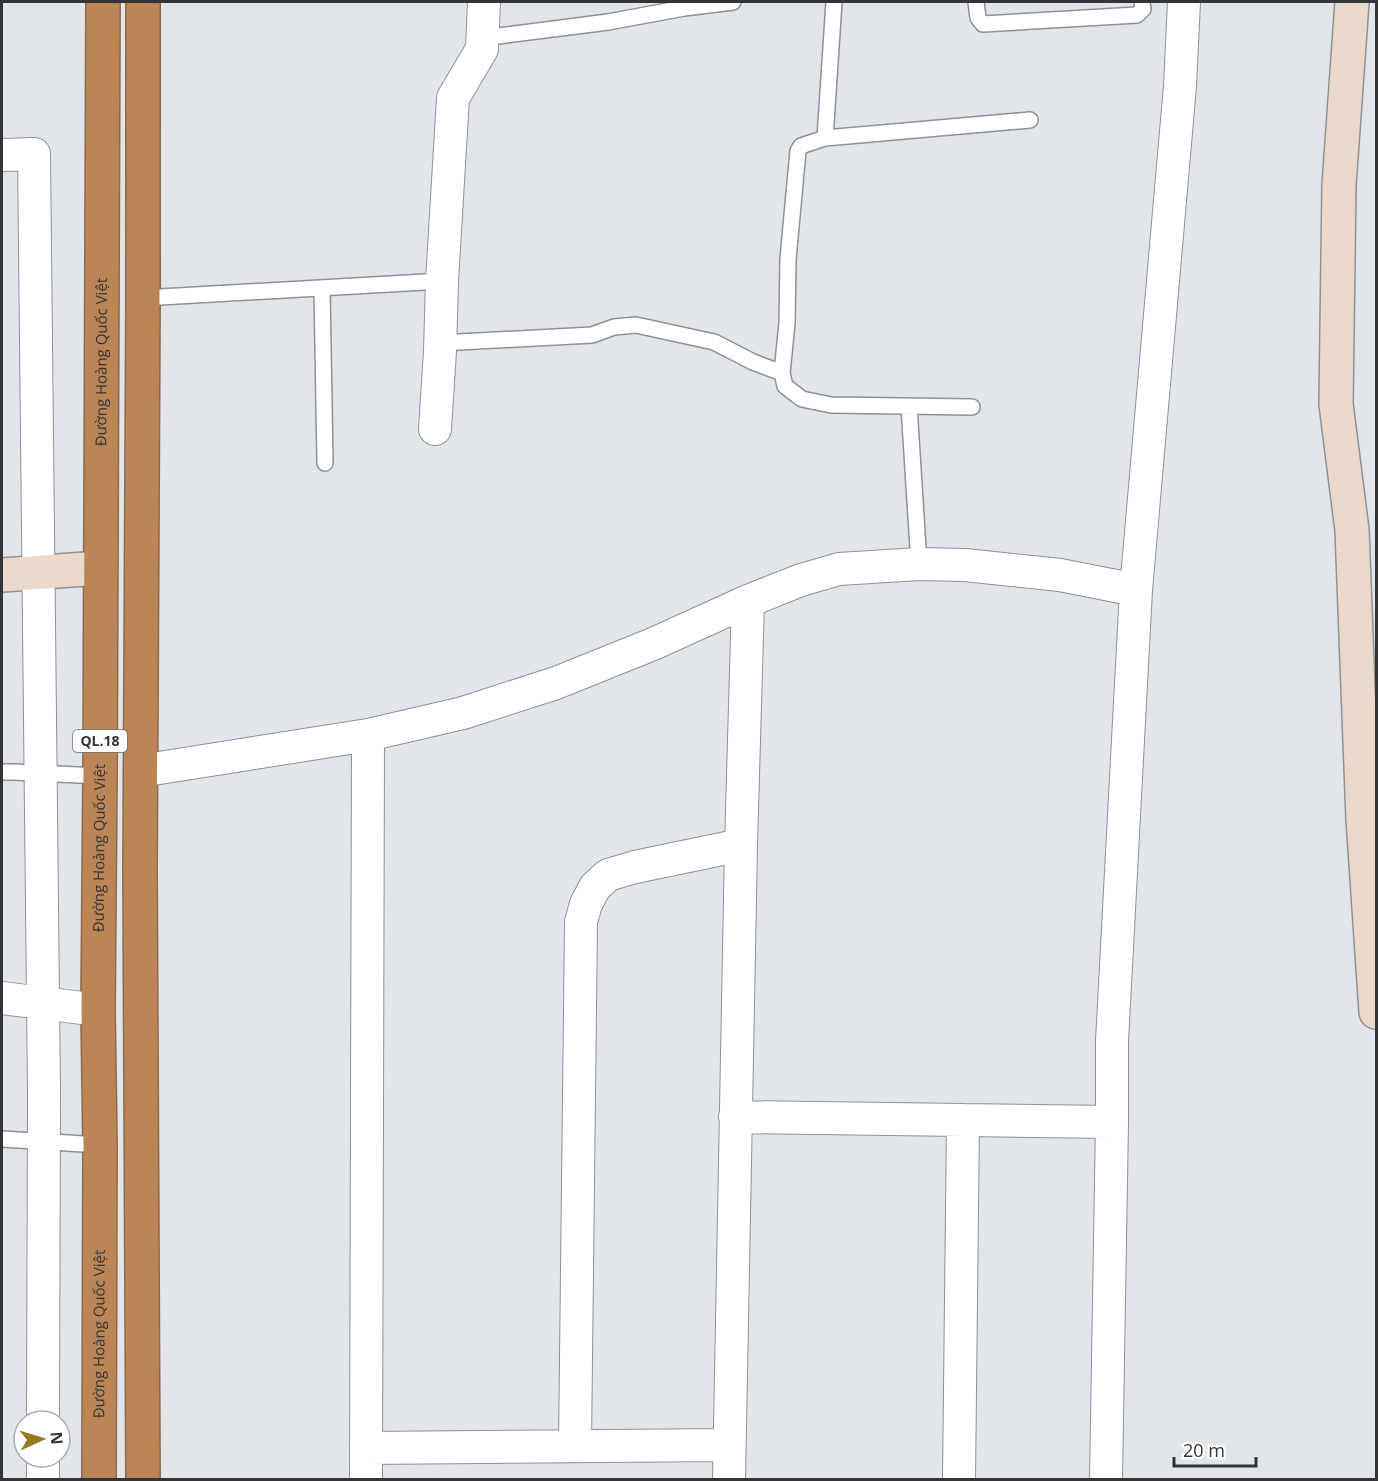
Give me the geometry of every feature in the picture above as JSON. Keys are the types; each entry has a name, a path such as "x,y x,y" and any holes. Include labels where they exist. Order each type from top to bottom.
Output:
{"highway":[{"name":"Đường Hoàng Quốc Việt","path":"99,1479 98,1010 103,2"},
{"name":"QL.18","path":"143,2 140,771 143,1479"},
{"path":"102,388 142,389"}],"street":[{"path":"435,429 453,98 480,53 483,38 484,2"},
{"path":"1106,1479 1112,1041 1136,590 1180,86 1184,2"},
{"path":"1353,2 1339,185 1336,404 1352,530 1363,819 1377,1012"},
{"path":"2,155 34,154 43,1003 43,1409"},
{"path":"140,771 368,735 464,713 556,683 653,644 748,601 801,580 839,569 919,564 965,565 1060,574 1136,590"},
{"path":"2,575 100,568"},
{"path":"729,1479 735,1117 748,601"},
{"path":"366,1479 368,735"},
{"path":"575,1446 581,922 586,904 595,887 608,875 635,867 741,845"},
{"path":"2,998 98,1010"},
{"path":"735,1117 1112,1122"},
{"path":"959,1479 963,1120"},
{"path":"366,1448 729,1445"}],"lane":[{"path":"483,38 608,22 684,8 733,2"},
{"path":"825,138 834,2"},
{"path":"976,2 978,18 983,24 1137,15 1143,9 1142,2"},
{"path":"972,407 831,405 802,399 785,386 782,373 787,323 788,259 798,151 801,146 825,138 1030,120"},
{"path":"143,297 442,281"},
{"path":"322,288 324,462"},
{"path":"440,343 592,335 614,327 636,326 714,342 753,362 782,373"},
{"path":"909,406 919,564"},
{"path":"2,772 100,776"},
{"path":"2,1139 100,1145"}]}
